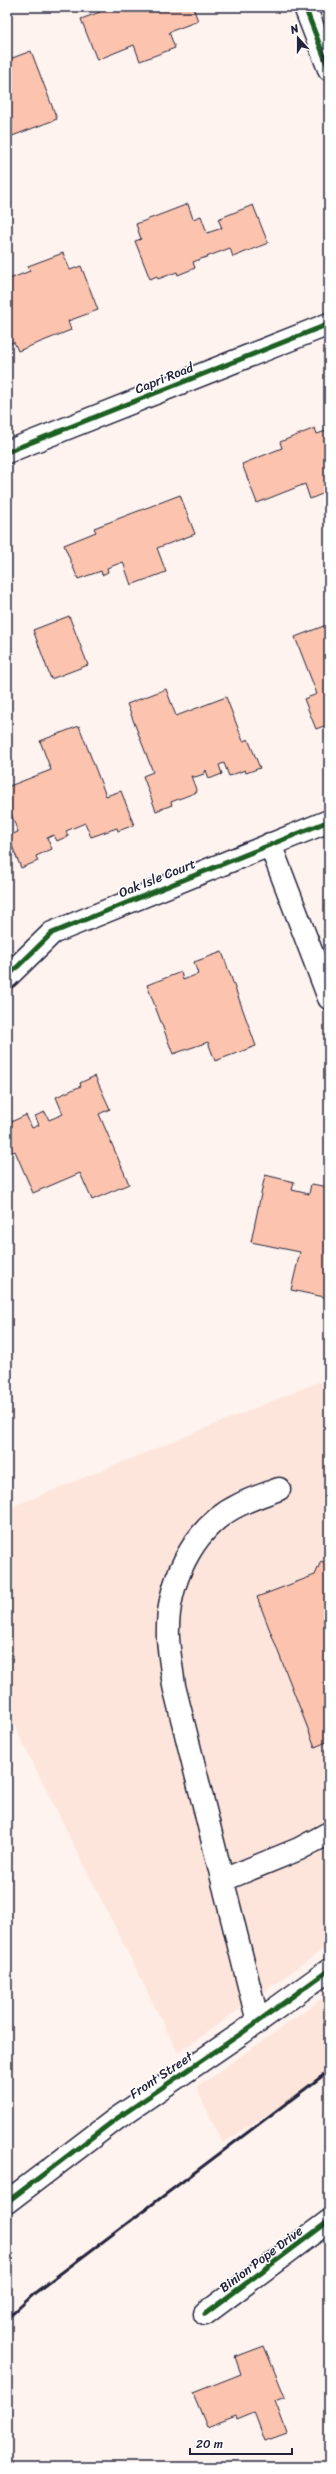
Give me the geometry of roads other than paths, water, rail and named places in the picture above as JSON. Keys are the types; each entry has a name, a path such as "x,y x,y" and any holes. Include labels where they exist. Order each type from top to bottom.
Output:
{"street":[{"path":"305,7 329,69"},
{"name":"Capri Road","path":"7,452 329,324"},
{"name":"Oak Isle Court","path":"7,977 52,933 329,821"},
{"path":"270,844 329,998"},
{"path":"258,2022 174,1686 168,1636 173,1591 188,1551 208,1527 238,1505 279,1489"},
{"path":"223,1880 299,1849 329,1833"},
{"name":"Front Street","path":"7,2202 116,2119 258,2022 329,1970"},
{"name":"Binion Pope Drive","path":"205,2314 329,2221"}],"railway":[{"path":"7,2319 36,2292 329,2071"}]}
